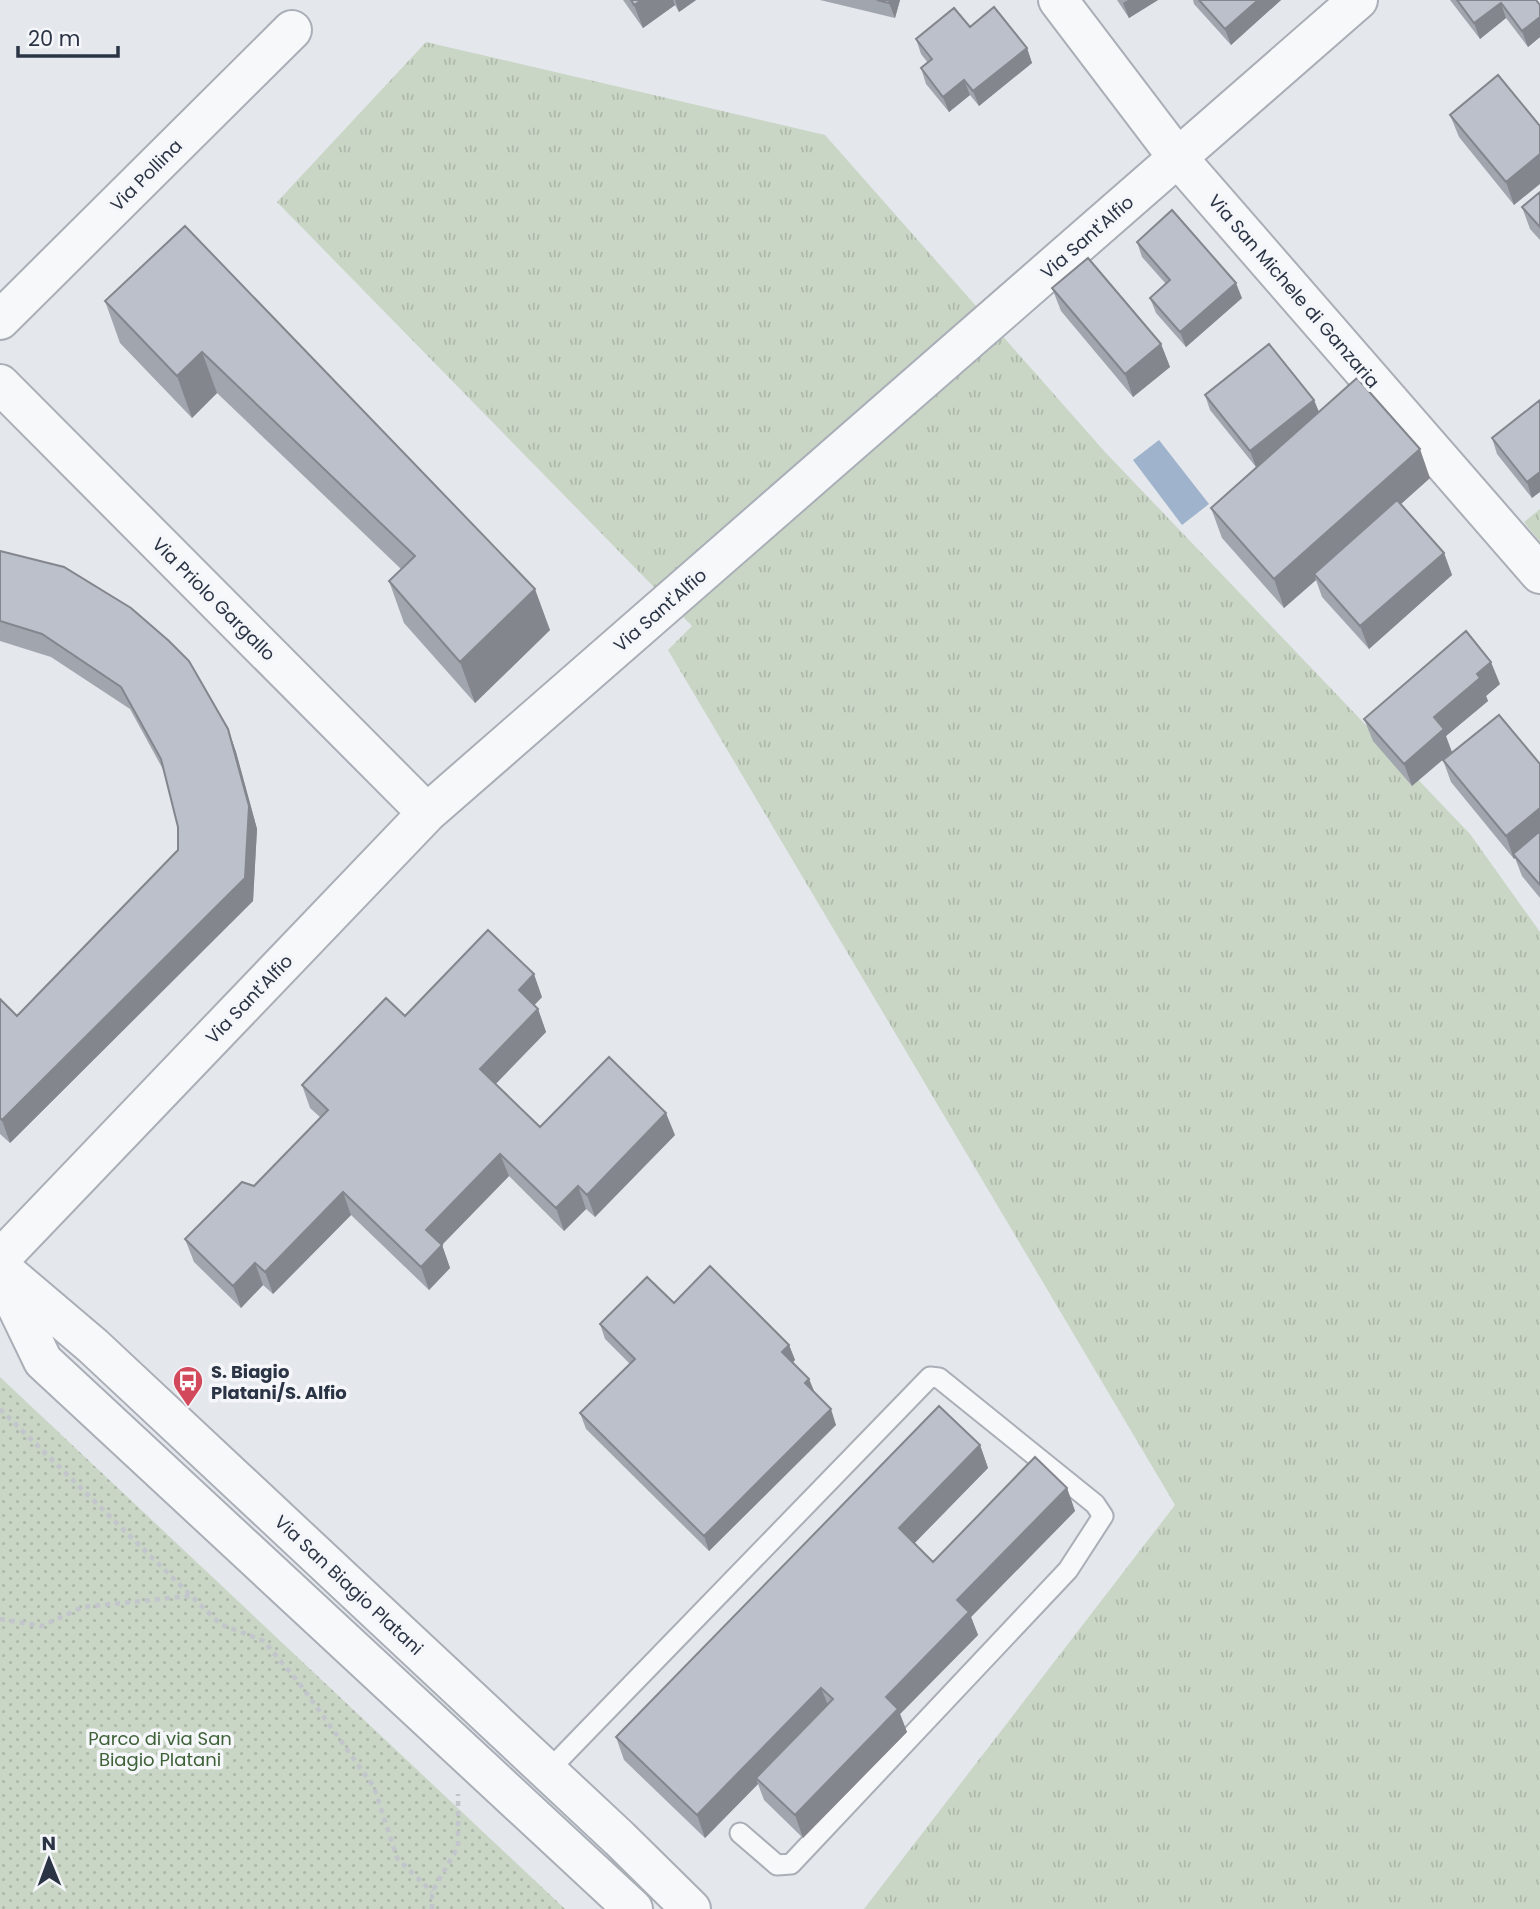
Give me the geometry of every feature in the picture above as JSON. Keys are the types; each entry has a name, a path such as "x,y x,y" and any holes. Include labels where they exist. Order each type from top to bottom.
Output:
{"street":[{"name":"Via San Michele di Ganzaria","path":"1058,0 1178,158 1540,574"},
{"name":"Via Sant'Alfio","path":"0,1259 427,813 1358,0"},
{"name":"Via Pollina","path":"0,320 292,30"},
{"name":"Via Priolo Gargallo","path":"0,384 427,813"},
{"name":"Via San Biagio Platani","path":"0,1267 93,1346 548,1771 691,1909"},
{"path":"0,1273 43,1361 633,1909"},
{"path":"65,1382 93,1346"}],"lane":[{"path":"548,1771 930,1377 939,1378 1095,1504 1103,1516 1068,1570 791,1864 776,1865 740,1833"}],"path":[{"path":"0,1409 220,1624 264,1641 303,1688 374,1787 397,1858 432,1892"},
{"path":"0,1619 42,1626 83,1607 191,1596"},
{"path":"432,1909 432,1892 458,1847 457,1746"}],"green space":[{"path":"426,42 825,135 1105,452 1470,834 1540,932 1540,1909 864,1909 1175,1505 668,650 692,626 277,202"},
{"path":"1540,509 1540,542 1524,522"},
{"name":"Parco di via San Biagio Platani","path":"0,1377 565,1909 0,1909"}],"water":[{"path":"1159,440 1209,504 1182,525 1133,460"}],"building":[{"path":"1199,0 1258,0 1225,29"},
{"path":"1457,0 1536,0 1540,5 1540,17 1522,31 1501,3 1474,23"},
{"path":"994,7 1027,48 973,91 964,80 943,97 921,68 932,59 916,39 954,8 970,27"},
{"path":"1498,75 1540,126 1540,154 1506,182 1450,115"},
{"path":"1540,192 1540,227 1522,207"},
{"path":"1172,210 1236,283 1180,332 1150,298 1170,280 1137,242"},
{"path":"185,226 535,589 460,662 389,581 415,556 202,352 177,376 105,301"},
{"path":"1088,258 1161,344 1125,374 1052,288"},
{"path":"1269,344 1314,400 1250,451 1205,395"},
{"path":"1357,378 1420,449 1274,579 1211,508"},
{"path":"1540,400 1540,472 1527,482 1492,438"},
{"path":"1397,500 1444,553 1360,626 1314,574"},
{"path":"0,551 64,567 131,608 189,661 228,729 249,806 245,878 2,1120 0,999 17,1016 178,850 178,827 161,759 121,687 42,634 0,621"},
{"path":"1466,631 1491,662 1477,674 1480,678 1434,717 1444,729 1404,764 1364,719"},
{"path":"1499,715 1540,764 1540,808 1506,836 1443,760"},
{"path":"1540,831 1540,885 1513,854"},
{"path":"488,930 534,974 519,990 538,1009 480,1069 540,1127 609,1057 666,1113 587,1195 578,1186 556,1208 500,1154 426,1230 442,1245 421,1267 343,1192 265,1272 255,1263 233,1286 185,1239 242,1182 254,1186 328,1110 302,1085 386,998 405,1016"},
{"path":"710,1266 789,1345 782,1352 809,1379 805,1383 831,1409 704,1536 580,1413 635,1359 600,1324 647,1277 674,1303"},
{"path":"939,1406 980,1445 899,1528 933,1562 1035,1457 1067,1488 957,1600 969,1612 886,1697 898,1709 795,1815 756,1778 833,1699 821,1688 697,1815 616,1737"}],"place":[{"name":"S. Biagio Platani/S. Alfio","path":"188,1408"}]}
